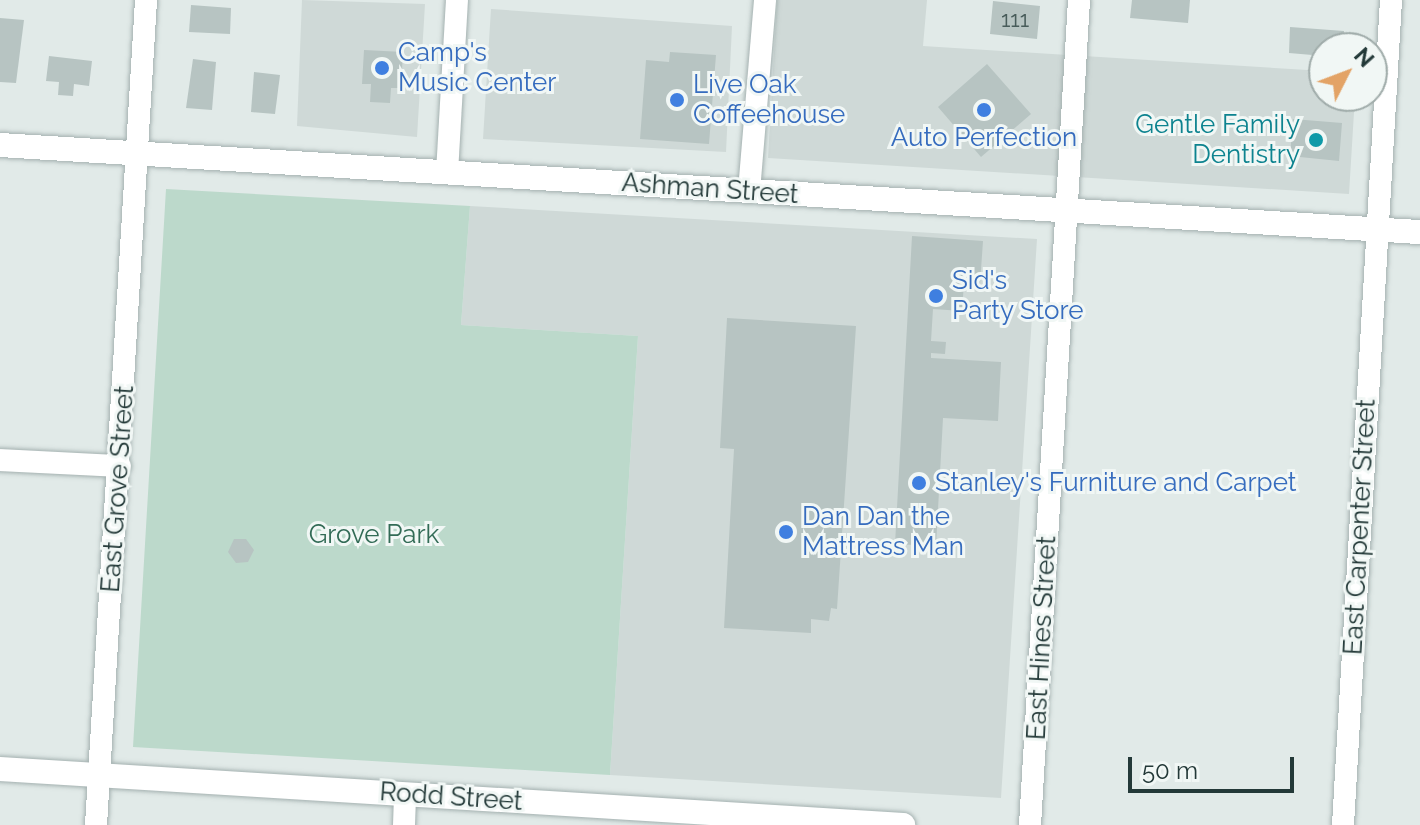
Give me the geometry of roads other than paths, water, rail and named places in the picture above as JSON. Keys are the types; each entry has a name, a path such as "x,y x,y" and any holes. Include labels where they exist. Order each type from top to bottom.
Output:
{"street":[{"name":"East Grove Street","path":"96,825 146,0"},
{"path":"447,173 457,0"},
{"path":"749,191 765,0"},
{"name":"East Hines Street","path":"1030,825 1079,0"},
{"name":"East Carpenter Street","path":"1343,825 1391,0"},
{"name":"Ashman Street","path":"0,145 1420,232"},
{"path":"0,460 120,466"},
{"name":"Rodd Street","path":"0,769 903,825"},
{"path":"404,825 405,795"}],"place":[{"name":"Camp's Music Center","path":"382,68"},
{"name":"Live Oak Coffeehouse","path":"677,100"},
{"name":"Auto Perfection","path":"984,110"},
{"name":"Gentle Family Dentistry","path":"1316,140"},
{"name":"Sid's Party Store","path":"936,296"},
{"name":"Stanley's Furniture and Carpet","path":"919,483"},
{"name":"Dan Dan the Mattress Man","path":"786,532"}],"park label":[{"name":"Grove Park","path":"374,535"}]}
